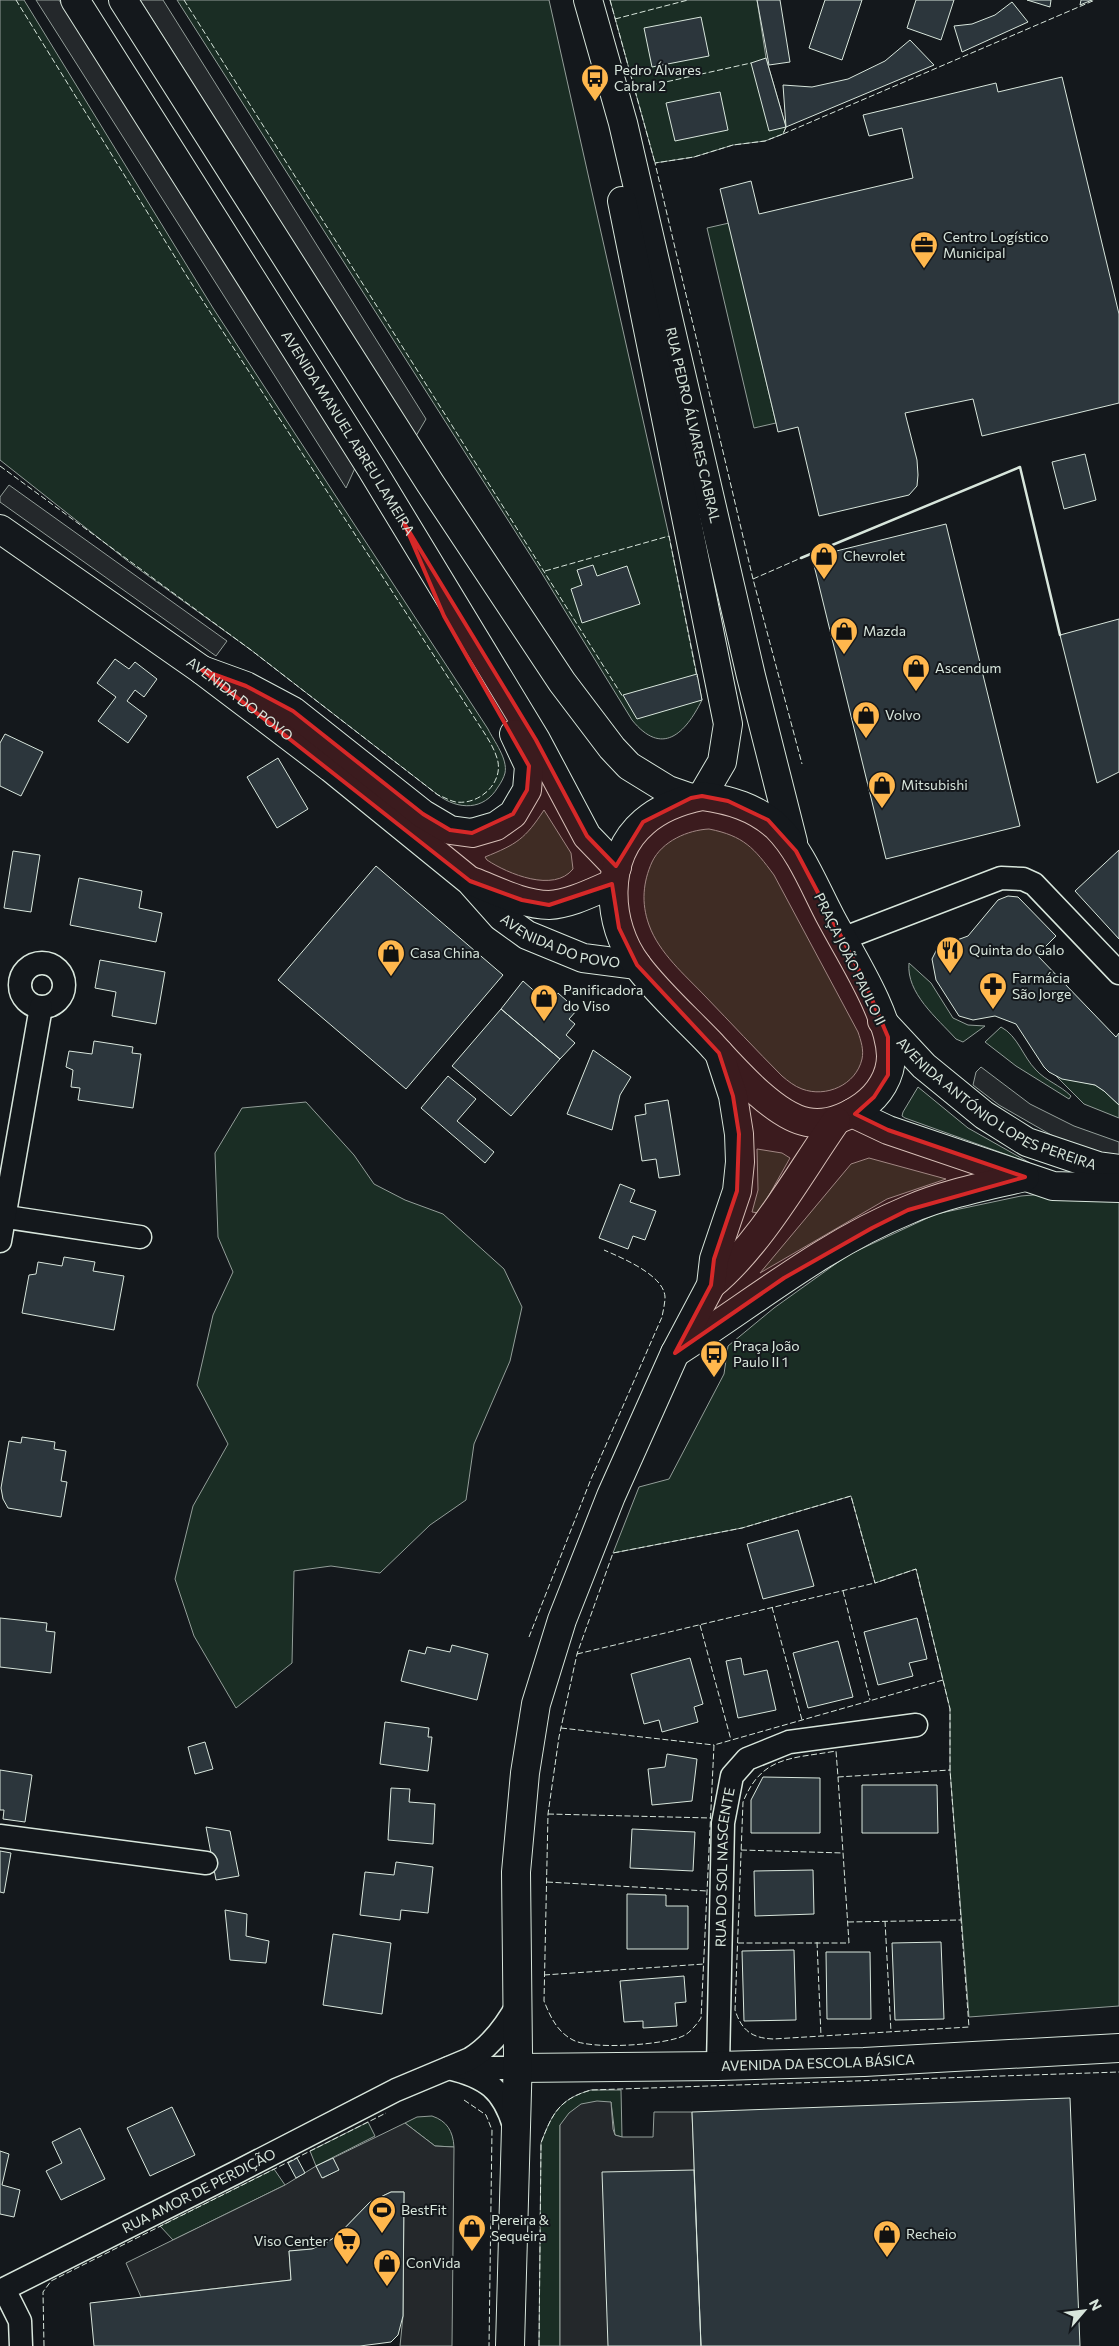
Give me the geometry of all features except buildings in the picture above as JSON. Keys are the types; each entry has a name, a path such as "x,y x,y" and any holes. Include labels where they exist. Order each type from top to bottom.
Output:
{"main road":[{"name":"AVENIDA MANUEL ABREU LAMEIRA","path":"75,0 404,523 536,740 587,836 615,876"},
{"path":"123,0 430,484 562,682 612,748 629,766 668,790 697,797"},
{"name":"RUA PEDRO ÁLVARES CABRAL","path":"587,0 607,129 728,724 722,762 697,797"},
{"name":"RUA PEDRO ÁLVARES CABRAL","path":"587,0 623,124 751,676 796,851"},
{"path":"202,670 246,686 293,711 423,814 450,830 472,833 496,826 513,814 527,790 529,766 519,743 444,616 404,523"},
{"name":"AVENIDA DO POVO","path":"0,529 202,670 331,768 470,881 502,917 527,935 584,958 637,965"},
{"path":"697,797 665,809 643,822 628,842 615,876 614,907 626,947 637,965 719,1053 783,1113 808,1122 844,1117"},
{"name":"PRAÇA JOÃO PAULO II","path":"697,797 728,800 757,811 779,829 796,851 882,1021 890,1056 888,1075 874,1097 844,1117"},
{"name":"AVENIDA DO POVO","path":"470,881 522,900 549,905 573,900 615,876"},
{"name":"AVENIDA ANTÓNIO LOPES PEREIRA","path":"882,1021 924,1066 984,1115 1027,1142 1098,1166 1119,1169"},
{"path":"510,2346 518,2061 516,1872 525,1773 536,1704 562,1620 604,1514 676,1353 711,1286 714,1259 737,1191 740,1162 733,1096 719,1053"},
{"path":"711,1286 731,1269 844,1117"},
{"name":"AVENIDA ANTÓNIO LOPES PEREIRA","path":"844,1117 1053,1186 1119,1188"},
{"path":"676,1353 721,1324 784,1278 879,1224 908,1210 935,1201 1025,1177"},
{"name":"AVENIDA DA ESCOLA BÁSICA","path":"518,2061 564,2067 718,2066 1119,2048"}],"street":[{"path":"842,939 1001,878 1013,877 1034,884 1119,973"},
{"path":"0,1241 2,1216 41,1007"},
{"path":"2,1216 140,1238"},
{"name":"RUA DO SOL NASCENTE","path":"718,2066 723,1823 732,1776 747,1759 789,1742 916,1725"},
{"path":"0,1836 206,1863"},
{"name":"RUA AMOR DE PERDIÇÃO","path":"470,2059 479,2053 498,2034 518,2004"},
{"name":"RUA AMOR DE PERDIÇÃO","path":"21,2346 20,2321 2,2287 235,2173 396,2090 489,2053 518,2061"},
{"name":"RUA AMOR DE PERDIÇÃO","path":"449,2068 518,2061"},
{"path":"449,2068 474,2074 494,2088 503,2099 509,2111 516,2136"}],"highlighted area":[{"path":"404,523 536,740 587,836 616,866 643,822 691,798 702,796 728,801 768,820 796,851 862,976 888,1037 888,1075 874,1097 855,1114 888,1130 1025,1177 908,1210 872,1228 784,1278 675,1353 711,1285 714,1259 737,1191 739,1134 733,1096 719,1053 637,965 619,928 612,884 549,905 522,900 470,881 202,670 246,686 293,711 423,814 450,830 472,833 513,814 527,790 529,766 444,616"}],"green space":[{"path":"0,0 24,0 213,308 488,729 503,756 505,775 492,795 486,800 470,806 454,803 438,795 251,650 129,562 0,460"},
{"path":"177,0 549,0 669,536 702,700 688,723 672,737 663,739 653,737 643,731 632,720 541,572"},
{"path":"610,0 757,0 766,58 786,127 783,134 765,141 733,145 694,157 655,163"},
{"path":"729,223 776,423 754,428 707,228"},
{"path":"544,810 571,853 573,869 565,876 554,880 531,879 507,871 487,860 485,857 519,840 531,828"},
{"path":"709,829 731,835 747,844 774,875 858,1032 863,1056 859,1068 847,1082 839,1087 821,1092 811,1091 799,1088 784,1078 673,963 653,935 646,917 644,901 645,885 652,862 662,848 676,838 684,834"},
{"path":"909,963 931,983 953,1018 968,1025 985,1026 963,1042 956,1039 932,1014 918,995 912,985"},
{"path":"1001,1027 1016,1041 1031,1065 1044,1077 1067,1092 1071,1096 1069,1099 1016,1066 985,1042"},
{"path":"1056,1076 1095,1085 1104,1091 1119,1105 1119,1118 1084,1104"},
{"path":"918,1087 968,1128 1030,1163 902,1116"},
{"path":"306,1102 354,1155 374,1184 405,1200 443,1214 504,1269 522,1307 510,1361 474,1444 466,1500 430,1525 380,1573 331,1566 294,1571 292,1663 236,1708 194,1636 175,1579 193,1506 228,1444 197,1385 213,1315 233,1272 218,1237 215,1153 242,1108"},
{"path":"757,1149 782,1153 790,1158 759,1213 752,1212 758,1190"},
{"path":"869,1158 946,1179 887,1199 760,1273 851,1164"},
{"path":"1080,1191 1119,1192 1119,2006 969,2017 950,1770 950,1709 916,1569 875,1583 851,1496 742,1528 613,1553 639,1487 669,1479 724,1374 728,1346 774,1308 848,1255 936,1214 1021,1196"},
{"path":"591,2090 621,2090 622,2137 615,2135 611,2102 560,2125 560,2346 539,2346 541,2143 558,2109 571,2098"},
{"path":"432,2116 442,2121 451,2131 454,2147 435,2146 405,2123 417,2117"},
{"path":"368,2122 375,2136 316,2166 310,2151"},
{"path":"274,2169 285,2185 173,2240 160,2226"}],"shaded area":[{"path":"36,0 59,0 355,468 346,488"},
{"path":"140,0 163,0 426,419 416,436"},
{"path":"9,485 227,641 216,656 0,502 0,497"},
{"path":"981,1067 1030,1104 1074,1126 1119,1142 1119,1161 1067,1144 999,1105 973,1085 976,1072"},
{"path":"597,2101 611,2102 613,2129 615,2135 622,2137 653,2137 654,2112 692,2112 701,2346 560,2346 560,2125 569,2113 581,2104"},
{"path":"405,2123 435,2146 454,2147 452,2346 400,2346 403,2316 404,2192 391,2192 370,2202 337,2236 324,2244 312,2249 289,2251 291,2280 141,2297 126,2263 285,2185 316,2166 323,2178 338,2170 333,2158"}],"fence":[{"path":"0,466 251,650 438,795 456,802 464,802 480,797 492,786 496,778 498,762 487,737 188,278 16,0"},
{"path":"184,0 623,697"},
{"path":"610,0 655,163"},
{"path":"615,19 688,0"},
{"path":"783,134 1095,0"},
{"path":"634,89 751,63"},
{"path":"786,127 783,134 765,141 733,145 694,157 655,163 753,579 802,764"},
{"path":"545,571 669,536 697,677"},
{"path":"753,579 801,558"},
{"path":"529,1637 591,1479 662,1317 664,1307 665,1297 658,1281 641,1268 604,1250"},
{"path":"943,1680 714,1745 701,2018 691,2031 674,2039 645,2044 611,2046 582,2043 573,2040 567,2037 555,2023 544,2001 548,1814 559,1737 577,1654 613,1553 742,1528 851,1496 875,1583 916,1569 950,1709 950,1770 969,2027 773,2039 759,2037 749,2032 741,2023 735,2010 743,1802 759,1775 769,1767 792,1758 836,1751 838,1777 950,1770"},
{"path":"577,1654 875,1583"},
{"path":"843,1591 870,1700"},
{"path":"772,1607 802,1720"},
{"path":"700,1625 731,1740"},
{"path":"561,1728 714,1745"},
{"path":"738,1943 849,1943 838,1777"},
{"path":"548,1814 711,1818"},
{"path":"741,1850 843,1853"},
{"path":"547,1882 707,1891"},
{"path":"848,1922 961,1920"},
{"path":"885,1921 891,2032"},
{"path":"817,1942 821,2036"},
{"path":"544,1975 704,1964"},
{"path":"539,2346 541,2143 553,2116 571,2098 591,2090 1119,2072"},
{"path":"464,2100 486,2115 492,2130 489,2346"},
{"path":"44,2346 43,2292 51,2281 386,2113"}],"wall":[{"path":"801,558 1020,467 1060,635"}],"place":[{"name":"Pedro Álvares Cabral 2","path":"595,102"},
{"name":"Centro Logístico Municipal","path":"924,269"},
{"name":"Chevrolet","path":"824,580"},
{"name":"Mazda","path":"844,655"},
{"name":"Ascendum","path":"916,692"},
{"name":"Volvo","path":"866,739"},
{"name":"Mitsubishi","path":"882,809"},
{"name":"Quinta do Galo","path":"950,974"},
{"name":"Casa China","path":"391,977"},
{"name":"Farmácia São Jorge","path":"993,1010"},
{"name":"Panificadora do Viso","path":"544,1022"},
{"name":"Praça João Paulo II 1","path":"714,1378"},
{"name":"BestFit","path":"382,2234"},
{"name":"Pereira & Sequeira","path":"472,2252"},
{"name":"Recheio","path":"887,2258"},
{"name":"Viso Center","path":"347,2265"},
{"name":"ConVida","path":"387,2287"}]}
